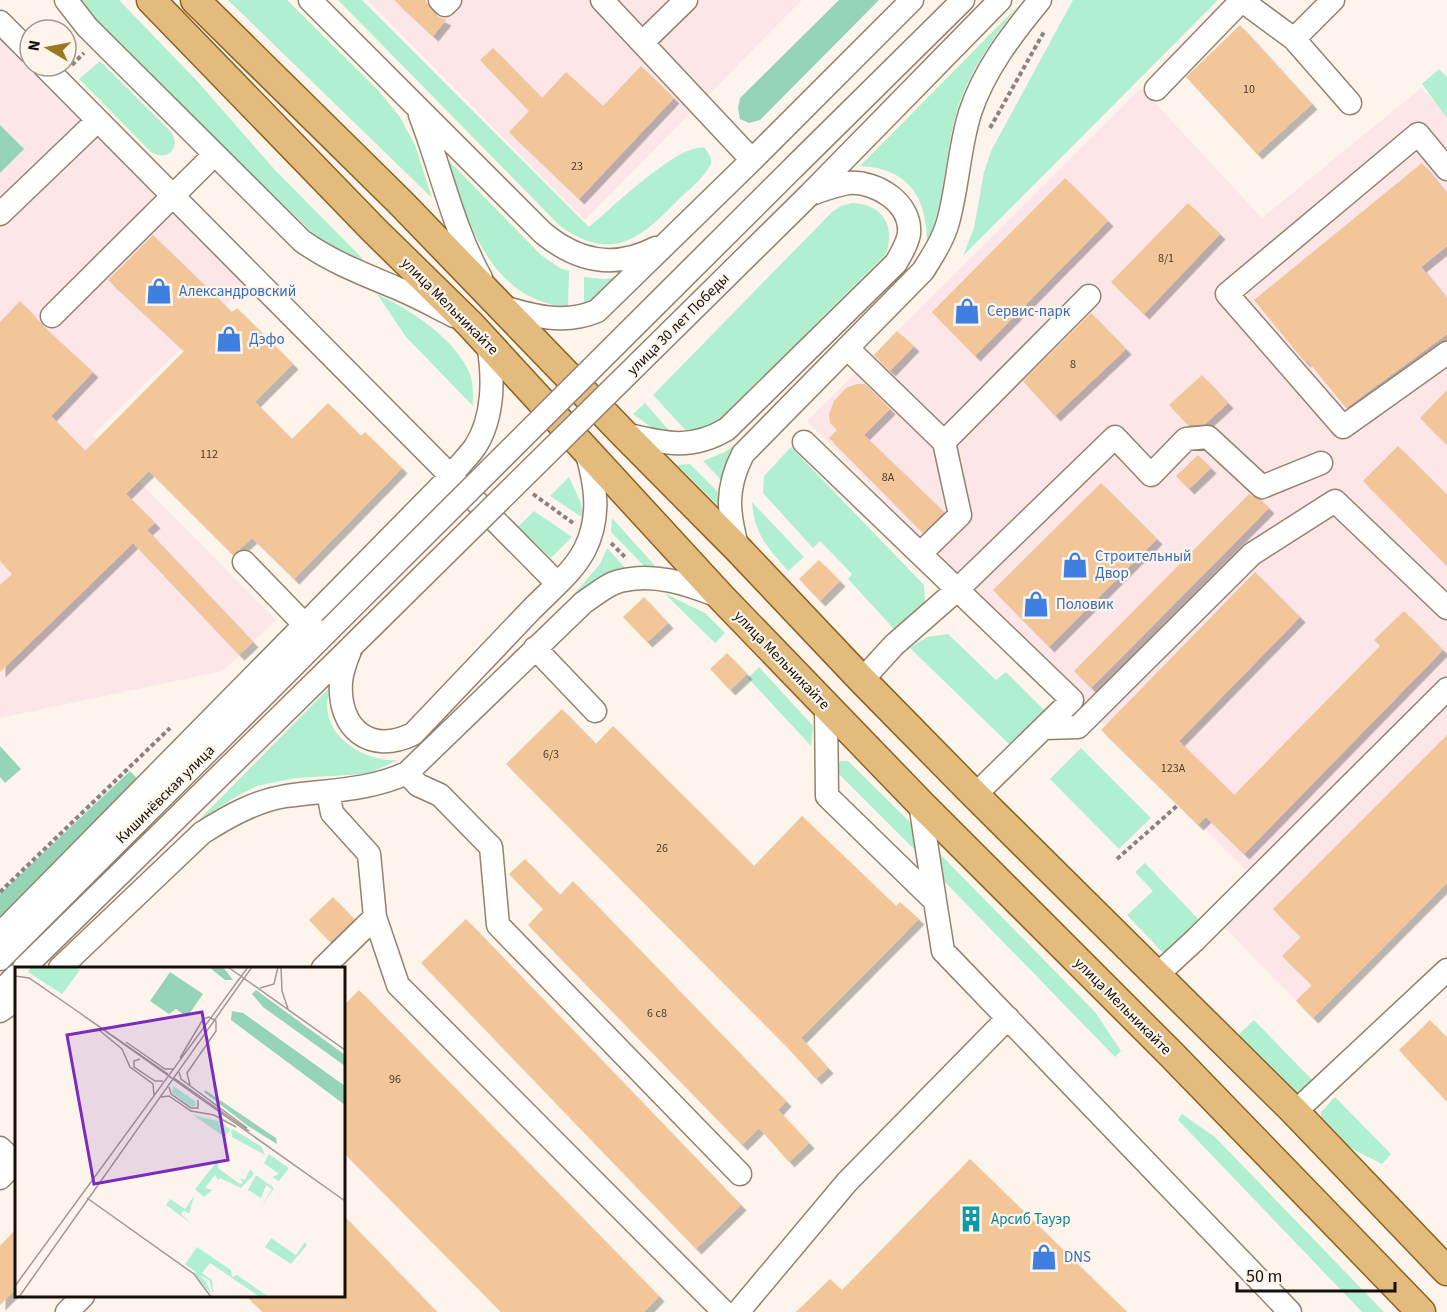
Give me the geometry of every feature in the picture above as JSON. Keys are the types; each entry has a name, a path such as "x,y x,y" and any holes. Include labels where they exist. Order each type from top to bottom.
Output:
{"main road":[{"name":"улица Мельникайте","path":"151,0 375,231 479,334 722,598 920,803 1172,1055 1421,1312"},
{"path":"195,0 402,204 738,549 861,680 1295,1113 1447,1271"}],"street":[{"path":"0,934 451,476 475,447 485,426 491,398 492,374 479,334 421,299 351,270 302,241 78,18 66,0"},
{"path":"310,0 543,233 569,251 599,260 631,258 653,250 673,237"},
{"path":"440,0 446,5 450,0"},
{"path":"602,0 752,160"},
{"path":"643,42 686,0"},
{"path":"417,108 472,263 496,302 538,317 572,319 583,317 597,311 912,0"},
{"name":"улица 30 лет Победы","path":"330,628 963,0"},
{"name":"улица 30 лет Победы","path":"352,646 809,195 1000,0"},
{"path":"738,549 729,508 734,471 743,454 923,271 939,246 948,223 963,142 970,113 980,88 994,60 1040,0"},
{"path":"1156,89 1241,0 1294,39 1350,103"},
{"path":"1294,39 1334,0"},
{"path":"0,22 18,40"},
{"path":"56,78 557,583"},
{"path":"0,214 97,121"},
{"path":"1447,169 1418,134 1227,294 1343,427 1447,353"},
{"path":"52,316 214,155"},
{"path":"624,434 662,442 687,444 713,438 727,429 896,263 904,250 909,233 908,220 902,208 890,195 869,185 851,183 809,195"},
{"path":"944,442 1089,296"},
{"path":"847,348 944,442 960,515 921,553"},
{"path":"861,680 894,645 958,589 1115,437 1151,475 1186,439 1208,437 1262,487 1321,463"},
{"path":"804,442 1072,700 975,795"},
{"path":"352,646 344,665 341,682 343,707 347,719 361,736 371,740 403,738 413,734 557,583 585,550 591,533 596,498 593,475 586,451"},
{"path":"1044,728 1078,727 1252,554 1335,501 1447,608"},
{"path":"244,562 304,624"},
{"path":"62,967 202,833 223,819 256,804 284,796 360,788 388,781 407,773 535,648 584,603 604,588 620,581 641,579 676,581 722,598"},
{"name":"Кишинёвская улица","path":"0,959 330,628"},
{"name":"Кишинёвская улица","path":"26,967 352,646"},
{"path":"535,648 596,711"},
{"path":"1157,975 1447,689"},
{"path":"826,705 828,796 935,901"},
{"path":"407,773 418,785 440,795 491,847 498,925 740,1174"},
{"path":"328,792 332,813 369,854 375,918 398,985 724,1312"},
{"path":"920,803 943,951 1280,1309"},
{"path":"325,967 375,918"},
{"path":"0,992 15,977"},
{"path":"1295,1113 1443,981"},
{"path":"0,1011 15,1001"},
{"path":"738,1312 847,1182 1008,1018"},
{"path":"67,1312 82,1297"}],"path":[{"path":"78,46 84,53 78,57"},
{"path":"1117,859 1178,805"}],"shaded area":[{"path":"367,0 802,0 585,220"},
{"path":"0,35 18,53 18,78 42,78 245,286 93,435 276,620 223,671 0,718"},
{"path":"1141,88 1262,218 1421,88 1447,114 1447,883 1313,1018 1223,926 1262,887 807,421"}],"green space":[{"path":"80,0 119,0 198,82 275,170 364,260 334,249 316,236 117,46"},
{"path":"228,0 287,0 378,90 400,117 415,145 432,198"},
{"path":"338,0 362,0 589,227 646,178 679,155 694,149 705,148 711,158 711,164 704,175 662,216 636,236 609,245 594,243 578,237 560,226"},
{"path":"839,0 879,0 760,120 749,123 740,119 738,108 740,98"},
{"path":"1073,0 1218,0 963,256 974,228 984,172 991,151"},
{"path":"1017,7 980,60 960,103 951,134 941,197 927,243 923,212 912,188 891,172 860,166"},
{"path":"100,61 171,132 175,143 171,152 157,155 151,152 79,79"},
{"path":"1439,69 1447,77 1447,118 1422,84"},
{"path":"0,125 24,149 0,173"},
{"path":"447,159 541,255 560,268 569,271 568,307 542,302 520,290 501,274 486,254 474,232 463,208"},
{"path":"852,203 871,207 884,218 889,234 886,254 717,422 689,434 653,395 832,212"},
{"path":"625,276 600,298 584,304 584,277 604,279"},
{"path":"377,294 429,325 452,346 470,374 473,406 406,337"},
{"path":"645,403 672,434 651,427 633,414"},
{"path":"745,437 723,482 703,461 725,452"},
{"path":"791,447 924,585 925,602 895,630 848,579 852,574 820,541 813,548 763,493 764,476"},
{"path":"690,464 721,495 720,508 677,465"},
{"path":"569,477 581,503 583,518 550,496"},
{"path":"752,502 804,557 788,571 763,540 756,524"},
{"path":"534,511 572,537 551,558 518,527"},
{"path":"612,518 657,568 646,568 611,532"},
{"path":"607,548 628,571 588,587 561,609 600,564"},
{"path":"664,593 705,613 725,633 715,643"},
{"path":"948,634 996,680 1006,672 1047,713 1012,747 910,648 927,637"},
{"path":"759,667 813,726 811,746 748,678"},
{"path":"329,688 327,706 329,718 342,739 363,753 386,760 398,760 367,774 296,778 257,786 199,820"},
{"path":"0,746 21,769 5,783 0,777"},
{"path":"1081,748 1151,818 1119,849 1050,779"},
{"path":"840,761 848,761 911,823 919,854 833,768"},
{"path":"130,771 144,786 0,923 0,894"},
{"path":"936,850 1095,1012 1121,1051 1115,1057 943,880"},
{"path":"1145,863 1202,923 1167,957 1127,915 1153,891 1135,872"},
{"path":"1254,1020 1317,1085 1301,1101 1238,1035"},
{"path":"1335,1097 1391,1154 1382,1164 1342,1144 1321,1122 1321,1112"},
{"path":"1182,1114 1215,1137 1384,1312 1362,1312 1178,1120"}],"building":[{"path":"394,0 425,0 435,15 446,20 433,36"},
{"path":"1240,25 1312,104 1257,154 1186,77"},
{"path":"493,48 542,98 566,72 603,106 641,66 674,98 579,199 509,132 529,111 480,60"},
{"path":"1422,163 1447,194 1447,246 1421,267 1447,299 1447,334 1346,408 1254,300"},
{"path":"1065,178 1108,221 975,356 932,312"},
{"path":"1188,203 1220,234 1144,314 1111,282"},
{"path":"153,235 232,312 237,308 293,364 255,402 292,439 328,403 361,436 365,432 402,468 294,579 252,538 233,555 149,471 126,494 155,523 147,530 253,642 239,655 133,543 0,672 0,585 12,574 0,561 0,322 20,301 43,326 93,372 51,416 85,451 184,351 108,280"},
{"path":"1091,313 1126,349 1055,416 1023,381"},
{"path":"897,331 914,346 890,371 874,355"},
{"path":"1202,375 1228,403 1205,424 1188,425 1169,405"},
{"path":"865,384 890,409 864,435 944,512 923,533 829,438 837,430 830,423 829,414 834,401 846,388"},
{"path":"1447,390 1447,445 1420,418"},
{"path":"1398,446 1447,495 1447,566 1363,481"},
{"path":"1198,455 1211,468 1189,489 1176,476"},
{"name":"Строительный Двор","path":"1101,483 1157,539 1049,647 993,590"},
{"path":"1249,494 1261,500 1269,508 1091,688 1074,671"},
{"path":"819,560 840,581 820,601 799,579"},
{"path":"1255,572 1300,617 1179,741 1234,795 1380,646 1374,640 1404,611 1443,650 1244,854 1206,817 1198,825 1101,730"},
{"path":"644,597 668,623 647,642 623,617"},
{"path":"727,653 747,674 730,690 710,669"},
{"path":"562,709 596,744 613,726 754,866 802,816 896,906 900,902 919,919 801,1038 828,1068 816,1079 506,764"},
{"path":"1447,735 1447,883 1313,1018 1296,1001 1312,985 1282,956 1301,937 1273,909"},
{"path":"525,859 560,895 573,881 786,1101 778,1110 809,1143 789,1162 759,1128 742,1145 528,925 543,909 509,874"},
{"path":"333,897 354,919 330,942 309,920"},
{"path":"466,919 741,1205 696,1249 421,963"},
{"path":"359,990 659,1296 644,1312 501,1312 345,1154 345,1004"},
{"path":"1430,1020 1447,1038 1447,1102 1399,1050"},
{"name":"Арсиб Тауэр","path":"970,1159 1127,1312 796,1312 830,1279 842,1290"},
{"path":"345,1217 437,1312 263,1312 247,1297 345,1297"},
{"path":"15,1230 15,1290 0,1305 0,1246"}],"place":[{"name":"Александровский","path":"159,291"},
{"name":"Сервис-парк","path":"967,311"},
{"name":"Дэфо","path":"229,339"},
{"name":"Строительный Двор","path":"1075,565"},
{"name":"Половик","path":"1036,604"},
{"name":"Арсиб Тауэр","path":"971,1219"},
{"name":"DNS","path":"1044,1257"}]}
